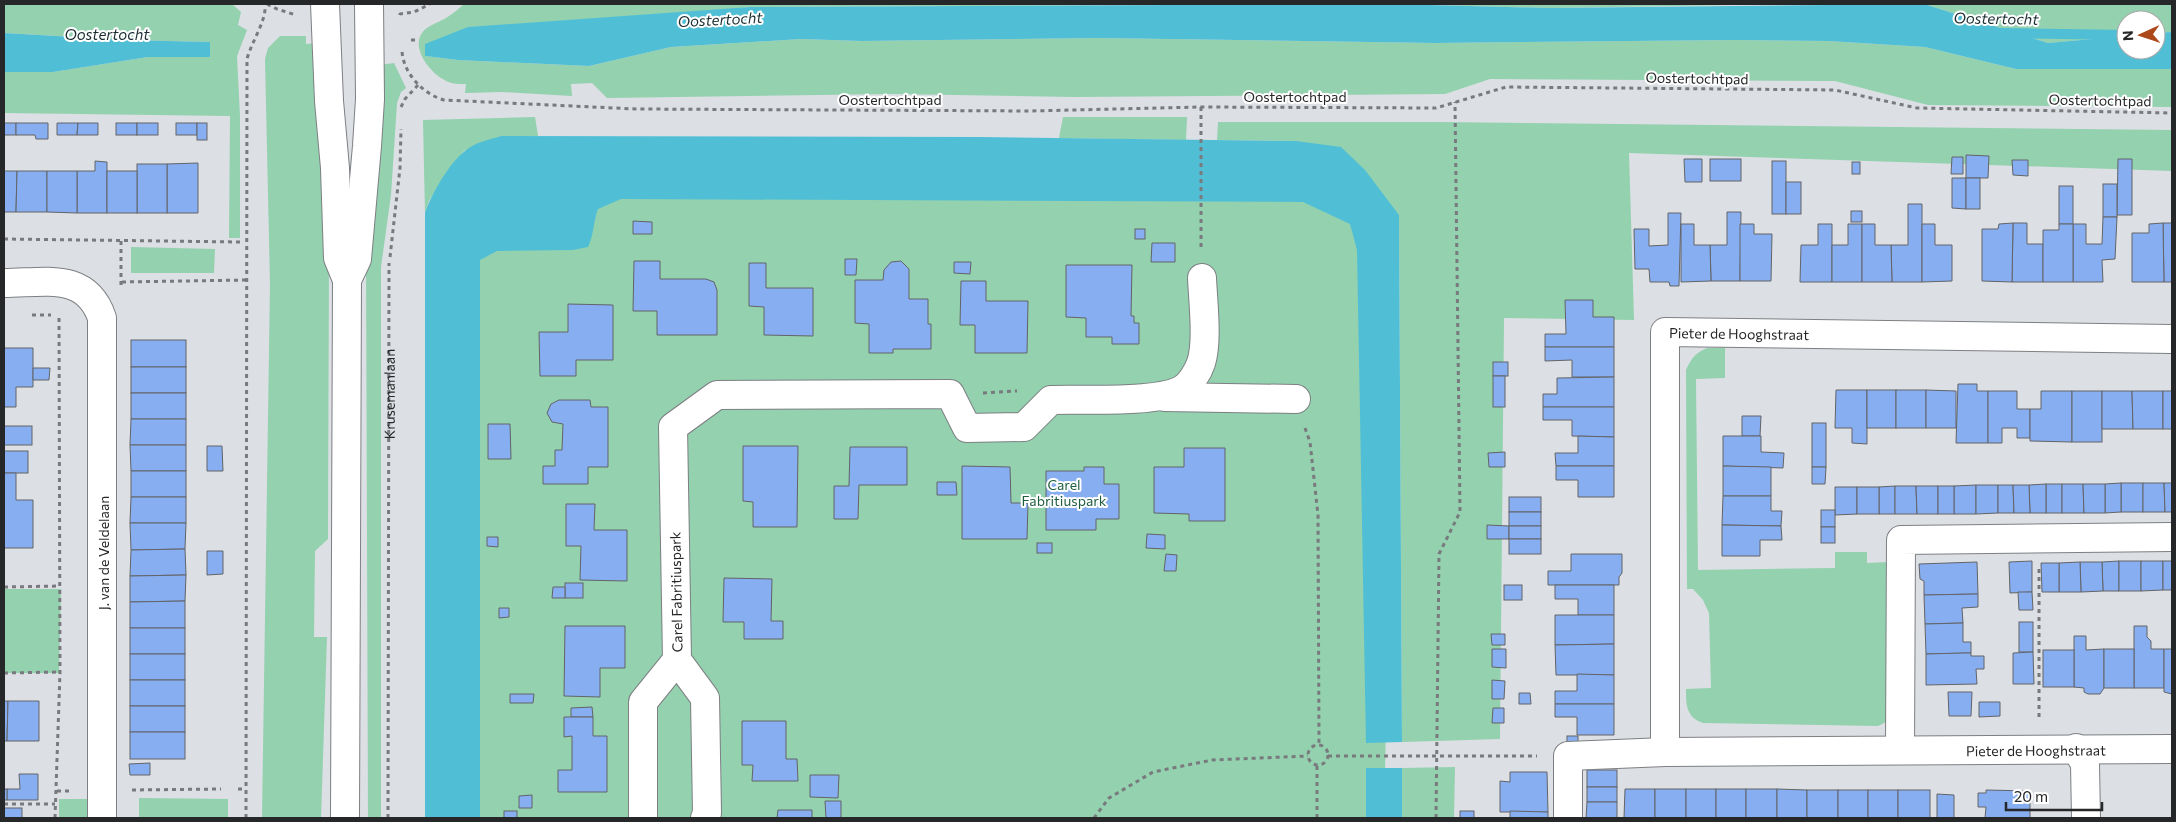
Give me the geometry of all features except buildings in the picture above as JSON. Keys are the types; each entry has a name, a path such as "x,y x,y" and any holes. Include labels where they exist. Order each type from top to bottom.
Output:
{"street":[{"path":"325,4 338,258 347,280 345,818"},
{"path":"347,280 357,259 367,146 370,99 369,4"},
{"path":"1163,396 1182,389 1194,377 1201,362 1204,348 1202,278"},
{"path":"4,283 64,282 88,292"},
{"name":"J. van de Veldelaan","path":"88,292 97,304 102,318 102,818"},
{"name":"Pieter de Hooghstraat","path":"1665,752 1664,332 2172,339"},
{"path":"950,394 967,428 1024,427 1051,400 1163,396 1296,399"},
{"name":"Carel Fabritiuspark","path":"705,818 707,813 705,698 677,660 673,427 717,395 950,394"},
{"path":"1900,750 1901,540 2172,537"},
{"name":"Carel Fabritiuspark","path":"643,818 643,702 677,660"},
{"path":"2076,748 2085,764 2086,818"},
{"name":"Pieter de Hooghstraat","path":"1568,756 1665,752 2076,748 2172,749"},
{"path":"1568,756 1568,818"}],"path":[{"path":"401,19 400,14 414,12 430,4"},
{"path":"246,818 247,59 251,44 266,15 266,5 298,15"},
{"path":"411,40 416,40"},
{"path":"401,115 405,99 418,84 405,65 402,44"},
{"name":"Oostertochtpad","path":"418,84 432,96 451,101 636,109 1031,111 1201,107 1436,108 1506,87 1835,90 1917,108 2172,113"},
{"path":"1436,818 1439,554 1460,512 1456,102"},
{"path":"1201,107 1200,211 1202,278"},
{"name":"Krusemanlaan","path":"388,818 388,280 400,168 401,122"},
{"path":"4,239 241,242"},
{"path":"88,292 121,282 247,280"},
{"path":"23,315 60,315 60,672 55,818"},
{"path":"950,394 1025,391 1051,400"},
{"path":"1296,399 1310,442 1318,515 1319,745"},
{"path":"2039,538 2039,749"},
{"path":"4,587 60,586"},
{"path":"4,673 60,672"},
{"path":"1319,745 1325,748 1328,756"},
{"path":"1319,745 1310,749 1308,756 1311,763 1317,766 1324,763 1328,756"},
{"path":"1094,818 1109,798 1154,772 1212,760 1308,756"},
{"path":"1328,756 1568,756"},
{"path":"1316,818 1317,766"},
{"path":"57,791 221,789"},
{"path":"238,789 246,790"},
{"path":"4,804 55,804"}],"green space":[{"path":"4,4 232,4 241,12 238,25 247,30 237,56 240,116 240,238 229,238 230,116 4,113 4,72 53,72 148,57 210,57 210,42 125,40 4,33"},
{"path":"464,4 1391,4 750,7 425,44 425,56 458,60 589,66 671,47 801,39 861,41 1098,38 1434,43 1827,41 1925,47 2016,69 2172,69 2172,107 1928,105 1835,81 1490,79 1445,94 1074,97 891,94 607,98 592,83 571,84 572,96 502,92 465,93 466,84 448,82 433,71 420,52 419,46 419,39 424,30 451,15"},
{"path":"1391,4 1799,4 1549,8"},
{"path":"1924,4 2172,4 2172,32 2166,32 2166,10 2116,10 2116,37 2048,43"},
{"path":"280,36 306,36 306,44 318,43 329,255 328,539 315,551 314,637 327,637 321,818 262,818 270,284 265,59 268,48"},
{"path":"394,63 406,88 401,92 397,103 391,195 381,267 381,818 368,818 366,254 379,65"},
{"path":"535,117 538,136 501,136 464,151 448,170 429,201 425,213 423,120"},
{"path":"1063,117 1187,117 1186,140 1059,138"},
{"name":"Carel Fabritiuspark","path":"1218,122 1437,122 2172,130 2172,171 1629,153 1634,320 1504,318 1500,739 1402,742 1399,215 1397,213 1384,818 457,818 446,196 1296,141 1217,140"},
{"path":"131,247 215,249 214,273 131,273"},
{"path":"1707,348 1725,348 1725,378 1696,379 1698,570 1835,568 1835,552 1867,552 1867,563 1889,562 1888,721 1878,726 1703,723 1693,717 1688,710 1686,689 1711,688 1709,613 1703,600 1693,589 1687,589 1686,370 1694,357"},
{"path":"4,589 61,589 59,673 4,673"},
{"path":"1455,767 1454,818 1402,818 1402,768"},
{"path":"139,798 228,799 228,818 139,818"},
{"path":"59,799 88,799 88,818 59,818"}],"water":[{"path":"1391,4 1549,8 1924,4 2048,43 2116,37 2116,60 2166,60 2166,32 2172,32 2172,69 2016,69 1925,47 1828,41 1736,40 1434,43 1098,38 861,41 801,39 671,47 589,66 458,60 425,56 425,44 468,27 750,7"},
{"path":"4,33 125,40 210,42 210,57 148,57 53,72 4,72"},
{"path":"501,136 978,137 1296,141 1341,147 1365,170 1399,215 1402,742 1366,743 1357,250 1350,224 1303,202 621,199 598,209 588,247 573,250 497,251 480,260 480,818 425,818 425,213 441,180 459,156 473,145"},
{"path":"1366,768 1402,768 1402,818 1366,818"}],"waterway":[{"name":"Oostertocht","path":"2002,33 2116,35"}]}
